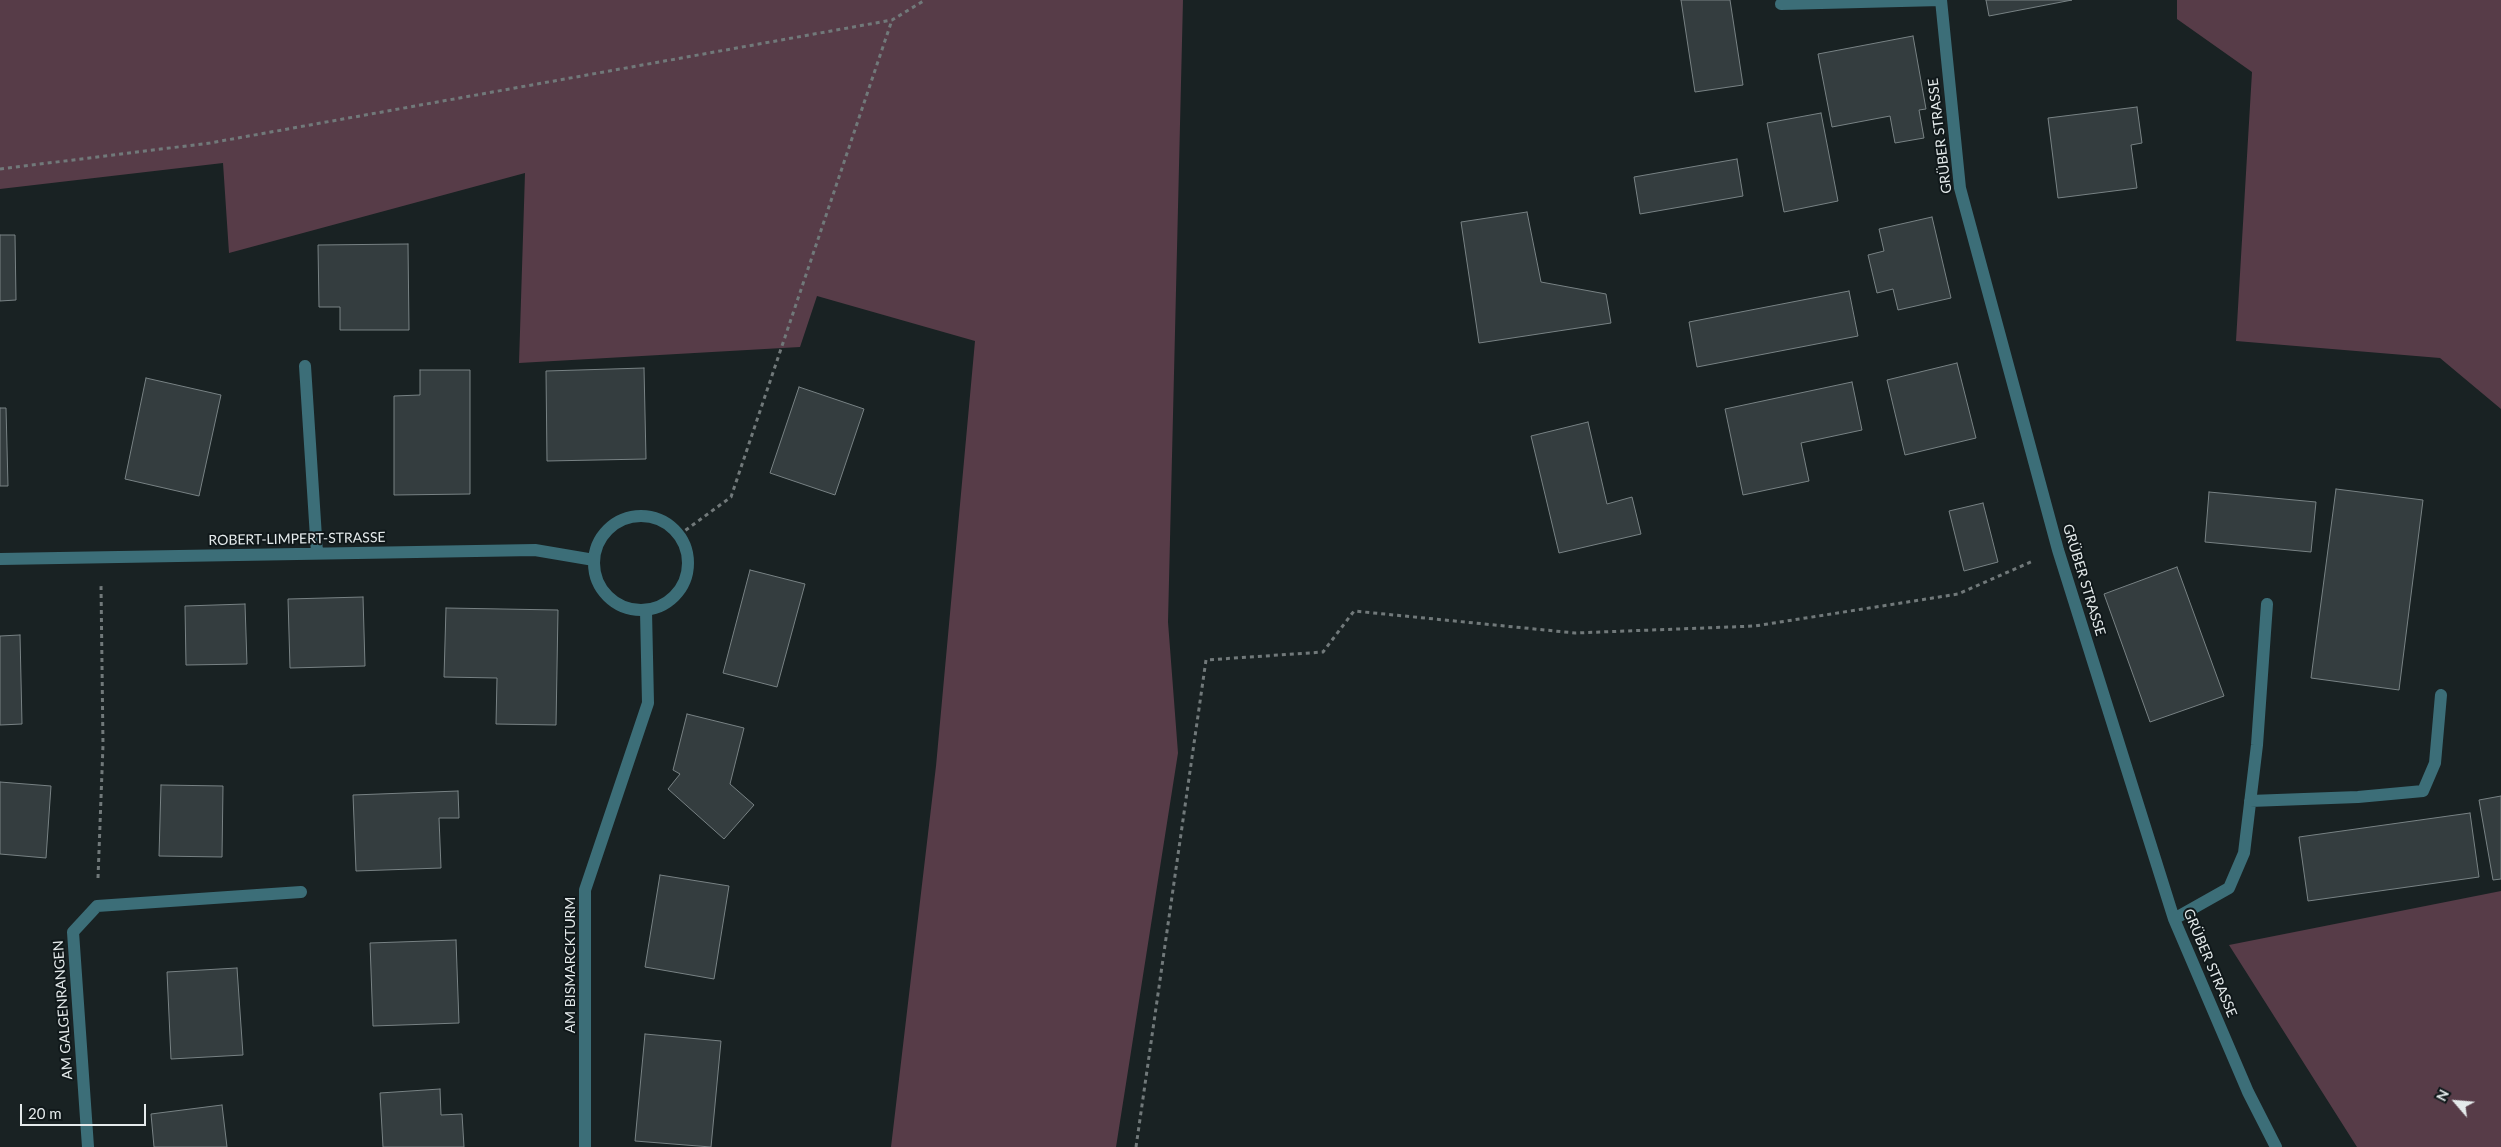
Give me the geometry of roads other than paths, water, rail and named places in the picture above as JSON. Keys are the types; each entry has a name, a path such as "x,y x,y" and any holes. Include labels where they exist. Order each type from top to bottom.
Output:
{"street":[{"path":"1781,4 1941,0"},
{"name":"GRÜBER STRASSE","path":"1941,0 1960,188 2058,550 2174,919 2248,1092 2276,1147"},
{"path":"305,366 317,554"},
{"path":"636,516 653,517 667,524 679,535 687,550 688,566 684,583 675,596 661,606 646,611 629,610 614,603 602,592 595,576 594,560 597,544 607,530 620,521 636,516"},
{"name":"ROBERT-LIMPERT-STRASSE","path":"0,559 535,550 594,560"},
{"path":"2174,919 2229,888 2244,853 2257,745 2267,604"},
{"name":"AM BISMARCKTURM","path":"585,1147 585,890 648,702 646,611"},
{"path":"2250,801 2358,797 2423,791 2435,763 2441,695"},
{"name":"AM GALGENRANGEN","path":"88,1147 73,932 97,906 301,892"}]}
